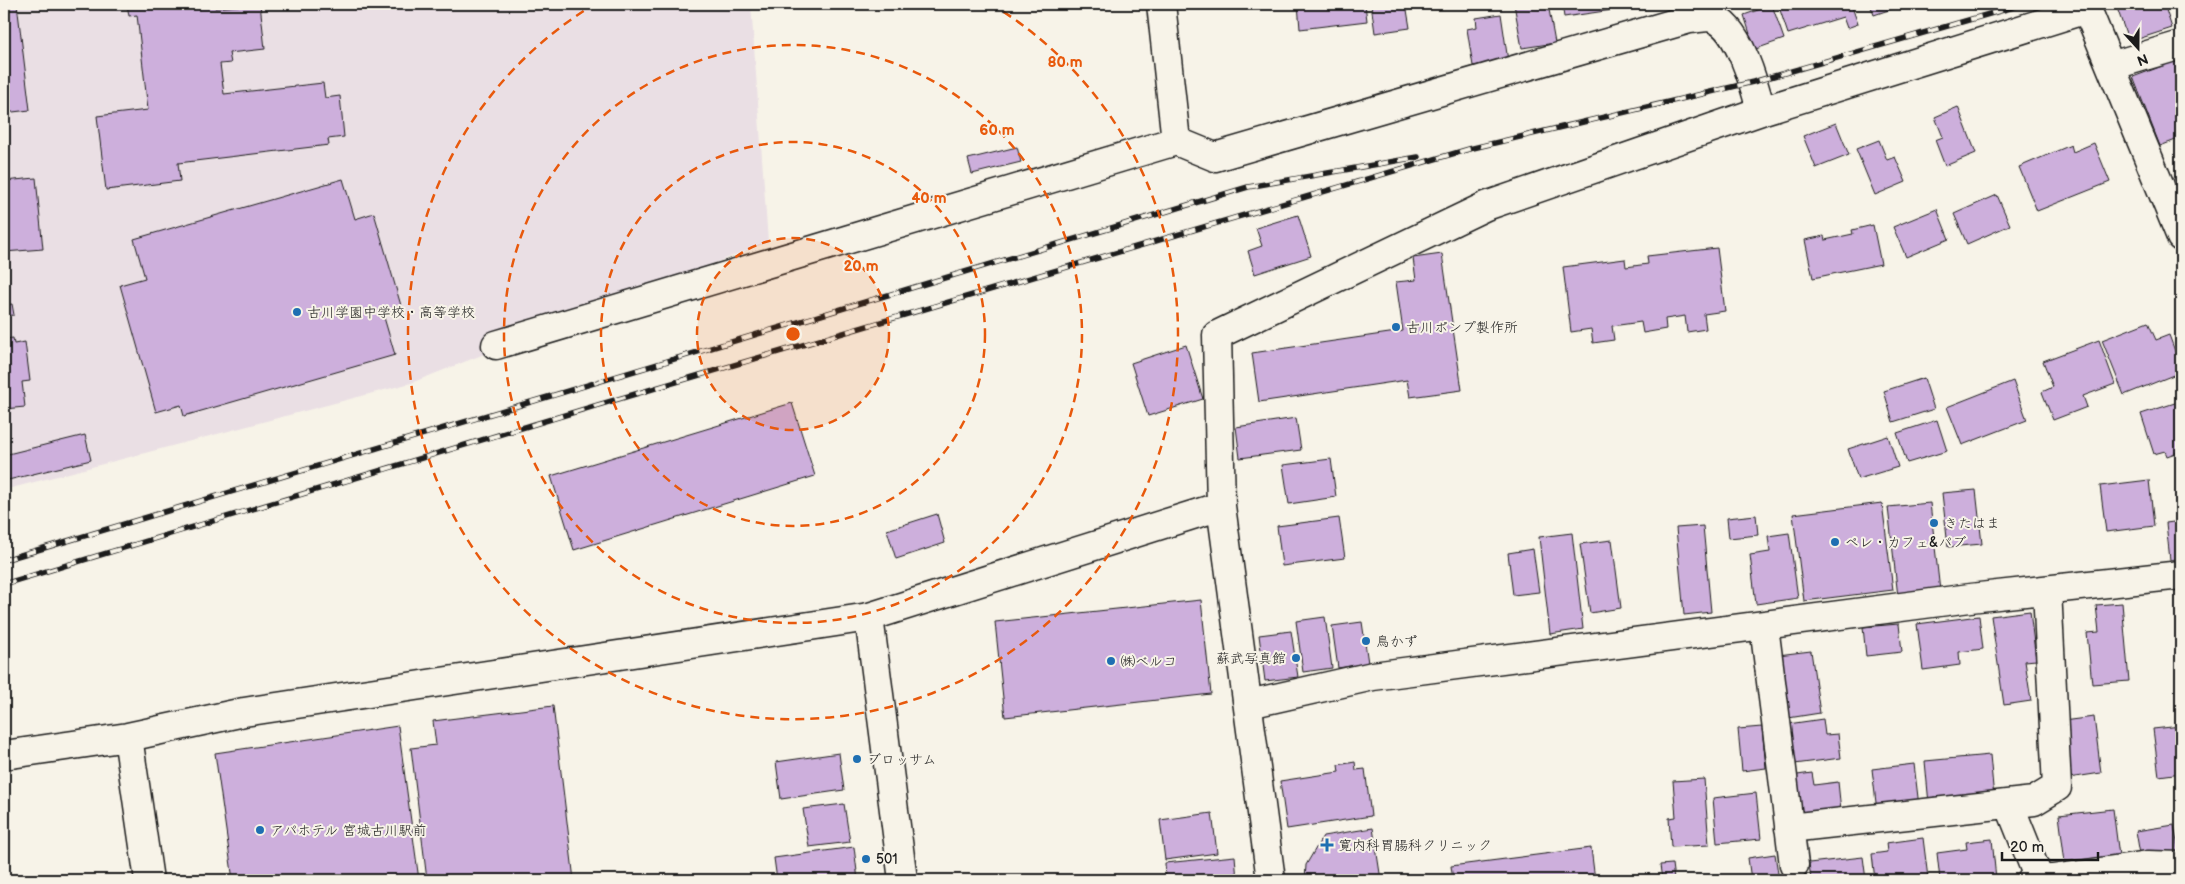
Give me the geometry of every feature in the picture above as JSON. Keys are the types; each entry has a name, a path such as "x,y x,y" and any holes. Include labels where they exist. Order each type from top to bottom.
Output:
{"street":[{"path":"1161,4 1176,141"},
{"path":"1271,880 1249,704 1221,506 1217,335 1486,206 1761,111 2086,7 2181,237"},
{"path":"496,345 1176,141 1215,157 1689,19 1712,18 1730,30 1753,82 1761,111"},
{"path":"2111,66 2181,45"},
{"path":"4,755 128,737 244,712 869,617 1221,506"},
{"path":"1249,704 1373,676 1553,651 2181,574"},
{"path":"1789,828 2034,801 2057,787 2047,590"},
{"path":"869,617 903,880"},
{"path":"1764,626 1794,865"},
{"path":"128,737 148,880"},
{"path":"2009,804 2035,880 2052,880 2148,865 2181,866"}],"shaded area":[{"name":"古川学園中学校・高等学校","path":"4,4 751,4 768,242 411,383 4,490"}],"building":[{"path":"4,4 17,4 30,110 4,113"},
{"path":"127,4 214,4 215,8 260,4 265,49 229,53 231,63 220,64 224,94 323,83 325,98 340,96 344,137 328,139 329,145 178,163 180,181 106,190 97,116 148,110 137,15 129,16"},
{"path":"1298,4 1365,4 1367,21 1300,29"},
{"path":"1371,4 1406,4 1410,28 1375,33"},
{"path":"1514,4 1548,4 1555,43 1522,48"},
{"path":"1562,4 1619,4 1619,9 1564,17"},
{"path":"1778,4 1851,4 1858,24 1847,28 1843,17 1788,34"},
{"path":"1870,4 1906,4 1874,15"},
{"path":"2164,4 2172,28 2129,42 2116,5"},
{"path":"1772,5 1784,39 1750,51 1744,36 1750,34 1744,15"},
{"path":"1501,14 1508,61 1473,66 1467,29 1477,27 1476,18"},
{"path":"2181,59 2181,94 2179,95 2181,101 2181,138 2160,146 2133,77"},
{"path":"1958,107 1976,153 1945,166 1935,140 1943,137 1935,117"},
{"path":"1836,123 1849,155 1816,168 1803,136"},
{"path":"1879,140 1887,160 1895,157 1906,182 1875,195 1856,149"},
{"path":"2094,143 2110,182 2037,211 2019,167 2071,145 2073,152"},
{"path":"1017,147 1021,162 972,174 968,159"},
{"path":"36,178 43,249 4,252 4,181"},
{"path":"343,179 355,219 374,213 402,309 383,314 395,355 184,416 181,405 156,412 120,285 145,278 134,239"},
{"path":"1997,195 2010,225 1967,244 1954,214"},
{"path":"1937,209 1949,239 1906,257 1893,227"},
{"path":"1298,215 1311,256 1255,274 1248,251 1262,246 1256,228"},
{"path":"1873,225 1881,264 1813,278 1805,240 1824,236 1825,240 1853,234 1852,230"},
{"path":"1717,248 1725,311 1704,314 1706,329 1687,332 1685,316 1665,319 1666,329 1643,333 1641,322 1612,326 1614,340 1593,343 1591,329 1571,332 1563,267 1625,259 1626,267 1648,264 1647,256"},
{"path":"1442,254 1462,390 1410,397 1407,380 1259,402 1252,353 1403,331 1396,282 1416,280 1413,258"},
{"path":"12,304 14,315 4,316 4,305"},
{"path":"2148,322 2156,340 2169,335 2181,367 2181,372 2124,395 2102,340"},
{"path":"13,338 14,344 25,342 30,381 22,382 25,407 4,409 4,339"},
{"path":"2099,340 2115,384 2083,396 2087,407 2053,420 2042,392 2053,387 2043,361"},
{"path":"1186,345 1203,399 1148,416 1131,363"},
{"path":"1924,378 1934,409 1893,422 1884,391"},
{"path":"2013,381 2027,420 1962,445 1947,407"},
{"path":"2178,402 2181,412 2181,451 2167,456 2165,451 2154,454 2141,414"},
{"path":"792,403 815,476 574,550 551,476"},
{"path":"1296,418 1301,450 1240,458 1236,427"},
{"path":"1937,420 1947,451 1907,463 1897,433"},
{"path":"85,435 91,460 4,481 4,455"},
{"path":"1888,436 1898,467 1858,479 1848,449"},
{"path":"1331,459 1336,497 1289,504 1283,465"},
{"path":"2149,480 2154,526 2106,532 2100,486"},
{"path":"1976,490 1982,544 1948,547 1942,493"},
{"path":"1882,503 1893,590 1804,601 1793,514"},
{"path":"1930,503 1940,591 1898,597 1888,507"},
{"path":"937,514 945,543 896,559 887,530"},
{"path":"1756,515 1758,535 1729,538 1727,518"},
{"path":"1339,518 1345,558 1282,566 1277,526"},
{"path":"2181,521 2181,558 2170,560 2166,523"},
{"path":"1703,526 1711,612 1684,615 1676,528"},
{"path":"1572,533 1583,629 1550,634 1539,537"},
{"path":"1789,533 1798,598 1756,604 1750,555 1770,552 1768,536"},
{"path":"1612,540 1621,608 1590,613 1580,544"},
{"path":"1533,549 1539,592 1513,595 1508,553"},
{"path":"1201,600 1211,694 1005,717 995,622"},
{"path":"2122,603 2129,681 2092,684 2087,633 2099,632 2096,605"},
{"path":"2030,611 2036,660 2025,661 2031,701 2004,705 1991,616"},
{"path":"1979,616 1983,649 1959,652 1960,665 1923,670 1917,624"},
{"path":"1325,617 1332,668 1303,672 1296,621"},
{"path":"1362,622 1368,663 1338,668 1332,626"},
{"path":"1899,624 1902,652 1866,656 1863,627"},
{"path":"1291,631 1298,677 1265,681 1259,635"},
{"path":"1811,651 1820,713 1782,719 1778,655"},
{"path":"553,706 574,880 427,880 411,748 436,745 433,721"},
{"path":"2094,717 2101,773 2062,779 2055,722"},
{"path":"1823,719 1825,735 1838,734 1841,758 1787,765 1781,725"},
{"path":"398,726 419,880 233,880 215,753"},
{"path":"2181,726 2181,773 2159,776 2153,729"},
{"path":"1762,727 1766,768 1742,771 1738,729"},
{"path":"839,753 844,790 781,799 776,762"},
{"path":"1990,755 1994,798 1929,804 1925,761"},
{"path":"1355,762 1356,770 1365,769 1371,816 1287,829 1280,781 1339,772 1338,765"},
{"path":"1914,764 1919,806 1877,811 1872,769"},
{"path":"1812,773 1814,785 1838,782 1841,811 1794,816 1790,776"},
{"path":"1704,779 1709,845 1671,847 1669,818 1676,817 1673,781"},
{"path":"1756,793 1761,839 1717,843 1713,798"},
{"path":"844,804 850,842 809,847 803,809"},
{"path":"2113,809 2119,856 2065,863 2059,815"},
{"path":"1212,813 1217,853 1165,860 1160,820"},
{"path":"2174,825 2179,854 2141,860 2136,831"},
{"path":"1373,828 1381,880 1305,880 1306,865 1323,836"},
{"path":"1923,838 1928,878 1875,880 1872,854 1887,852 1886,843"},
{"path":"1992,839 1996,879 1940,880 1937,853 1967,849 1966,842"},
{"path":"854,847 858,880 777,880 774,858"},
{"path":"1591,848 1595,880 1453,880 1451,866"},
{"path":"1775,854 1779,880 1751,880 1748,858"},
{"path":"1235,856 1237,880 1166,880 1165,863"},
{"path":"1863,857 1866,880 1811,880 1809,863"},
{"path":"1672,864 1674,880 1662,880 1660,865"},
{"path":"1710,875 1710,880 1674,880"}],"railway":[{"path":"4,584 598,405 1469,149 1753,82 2024,4"},
{"path":"4,560 1248,187 1418,157"}],"place":[{"name":"古川学園中学校・高等学校","path":"297,312"},
{"name":"古川ポンプ製作所","path":"1396,327"},
{"name":"きたはま","path":"1934,523"},
{"name":"ペレ・カフェ&パブ","path":"1835,542"},
{"name":"鳥かず","path":"1366,641"},
{"name":"蘇武写真館","path":"1296,658"},
{"name":"㈱ベルコ","path":"1111,661"},
{"name":"ブロッサム","path":"857,759"},
{"name":"アパホテル 宮城古川駅前","path":"260,830"},
{"name":"寛内科胃腸科クリニック","path":"1327,845"},
{"name":"501","path":"866,859"}]}
